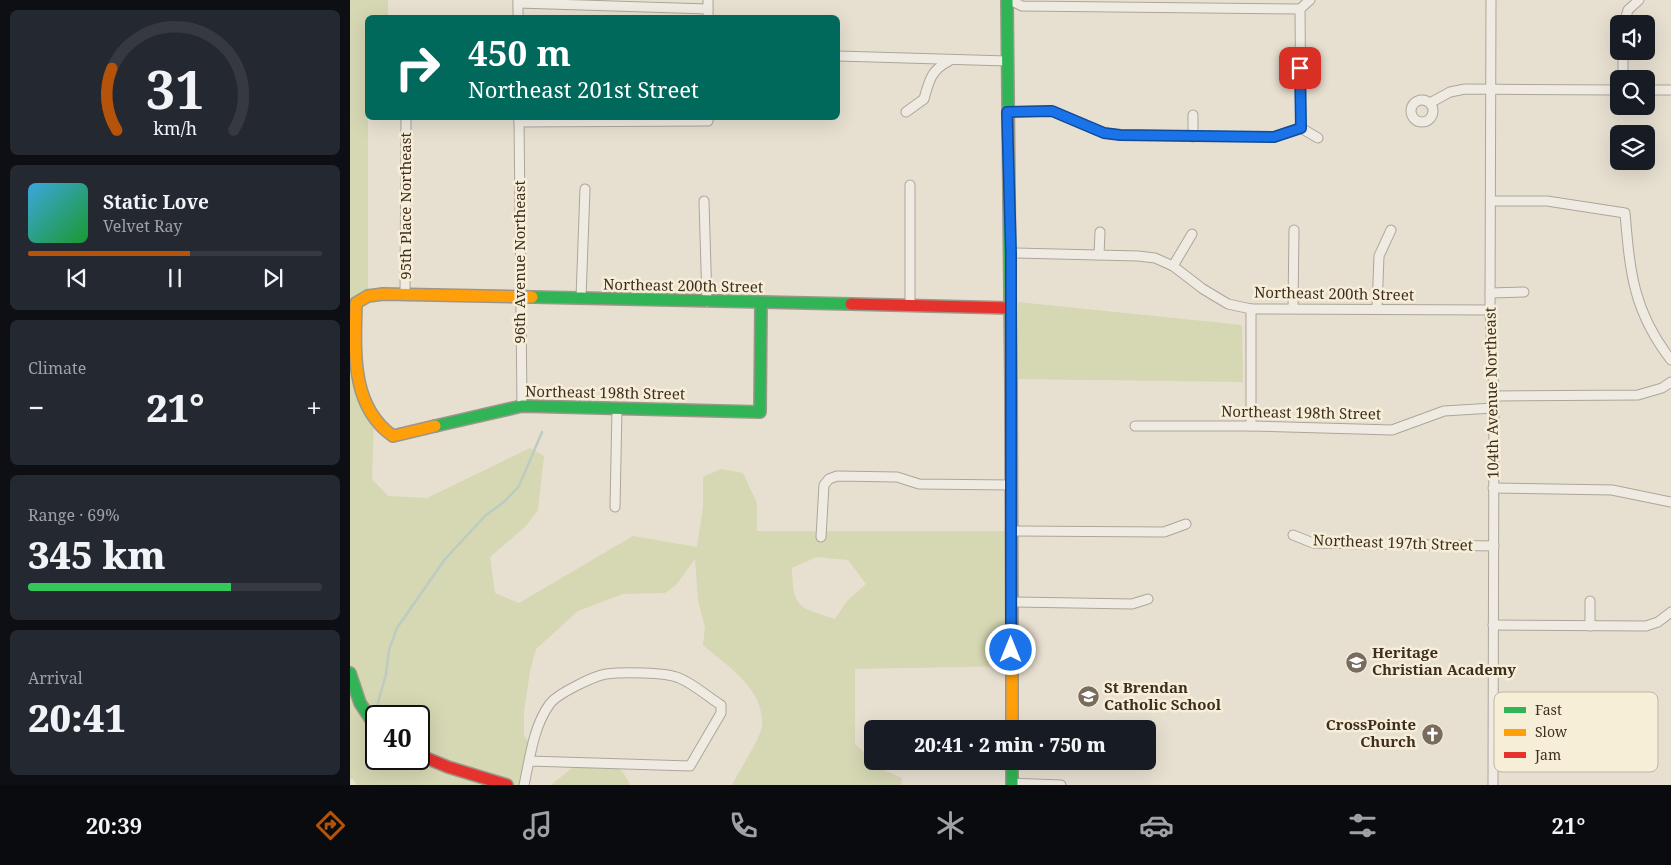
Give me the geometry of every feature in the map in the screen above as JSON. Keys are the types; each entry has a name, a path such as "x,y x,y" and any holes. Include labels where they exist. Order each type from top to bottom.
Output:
{"street":[{"path":"1012,720 1011,253 1007,112 1008,0 1022,6 1300,8 1310,0"},
{"name":"104th Avenue Northeast","path":"1491,0 1490,310 1494,396 1494,785"},
{"path":"1627,15 1628,10 1639,0"},
{"path":"518,15 518,2 618,4 708,9"},
{"path":"1300,8 1301,128"},
{"path":"840,56 1007,61"},
{"path":"906,112 924,100 930,76 937,67 951,59"},
{"path":"1430,103 1456,90 1610,90"},
{"path":"1655,90 1671,90"},
{"path":"1007,112 1052,111 1104,133 1192,137 1274,137 1301,128 1318,138"},
{"path":"1192,115 1192,137"},
{"name":"95th Place Northeast","path":"406,120 406,295"},
{"name":"96th Avenue Northeast","path":"519,120 522,406"},
{"path":"910,185 910,304"},
{"path":"581,298 585,189"},
{"path":"1491,201 1548,200 1625,213 1632,280 1647,324 1671,360"},
{"path":"704,201 707,302"},
{"path":"1293,308 1294,230"},
{"path":"1377,309 1379,256 1391,230"},
{"path":"1099,255 1100,232"},
{"path":"1173,266 1192,234"},
{"name":"Northeast 200th Street","path":"1011,253 1146,257 1173,266 1228,304 1251,309 1490,310"},
{"path":"1490,293 1524,292"},
{"name":"Northeast 200th Street","path":"393,436 383,432 374,422 362,392 355,362 356,303 376,295 910,304 1010,308"},
{"name":"Northeast 198th Street","path":"393,436 522,406 760,412 761,302"},
{"path":"1251,309 1251,426"},
{"path":"1494,396 1638,395 1662,388 1671,382"},
{"path":"615,507 617,408"},
{"name":"Northeast 198th Street","path":"1135,426 1251,426 1392,430 1444,411 1494,408"},
{"path":"821,537 824,485 829,479 837,476 897,477 919,484 1011,485"},
{"path":"1494,488 1612,490 1671,502"},
{"path":"1011,531 1164,532 1186,524"},
{"name":"Northeast 197th Street","path":"1294,535 1313,543 1494,546"},
{"path":"1011,602 1132,604 1148,599"},
{"path":"1590,600 1590,626"},
{"path":"1493,626 1646,626 1658,622 1671,612"},
{"path":"350,673 360,703 365,710"},
{"path":"524,785 534,736 550,703 558,696 597,676 607,674 668,675 679,678 721,706 721,713 690,766 529,761"},
{"path":"430,760 507,785"},
{"path":"1012,770 1012,784 1061,785"}],"green space":[{"path":"350,0 388,0 388,15 365,15 365,120 368,120 368,296 356,303 355,362 374,422 372,479 388,496 427,498 530,448 544,456 538,510 525,527 490,557 495,593 519,603 633,536 697,547 703,507 703,477 721,469 743,473 757,503 757,531 1011,531 1011,666 855,669 855,744 864,752 864,770 884,770 902,778 901,785 732,785 761,731 761,713 751,690 743,680 703,645 705,627 698,601 695,559 676,585 665,593 623,594 578,611 536,649 530,671 524,711 524,736 532,745 524,785 357,785 353,779 350,779","holes":["817,557 848,560 866,584 846,602 835,619 813,612 800,604 794,592 792,568"]},
{"path":"1018,302 1242,325 1243,382 1017,379"},
{"path":"578,763 602,764 615,767 626,777 630,785 551,785"}],"waterway":[{"path":"377,705 386,674 389,650 397,628 445,559 485,516 505,501 519,486 542,432"}],"traffic: fast":[{"path":"1007,0 1011,388"},
{"path":"532,297 851,304"},
{"path":"435,426 522,406 760,412 761,303"},
{"path":"350,673 360,703 365,710"},
{"path":"1012,770 1012,785"}],"traffic: slow":[{"path":"435,426 393,436 379,424 369,409 362,393 358,376 355,339 356,303 368,296 383,294 532,297"},
{"path":"1012,665 1012,720"}],"traffic: jam":[{"path":"851,304 1010,308"},
{"path":"1011,388 1012,665"},
{"path":"430,760 507,785"}],"place":[{"name":"Heritage Christian Academy","path":"1356,662"},
{"name":"St Brendan Catholic School","path":"1088,697"},
{"name":"CrossPointe Church","path":"1432,734"}],"route":[{"path":"1011,650 1011,253 1007,112 1052,111 1104,133 1120,135 1274,137 1301,128 1300,68"}]}
